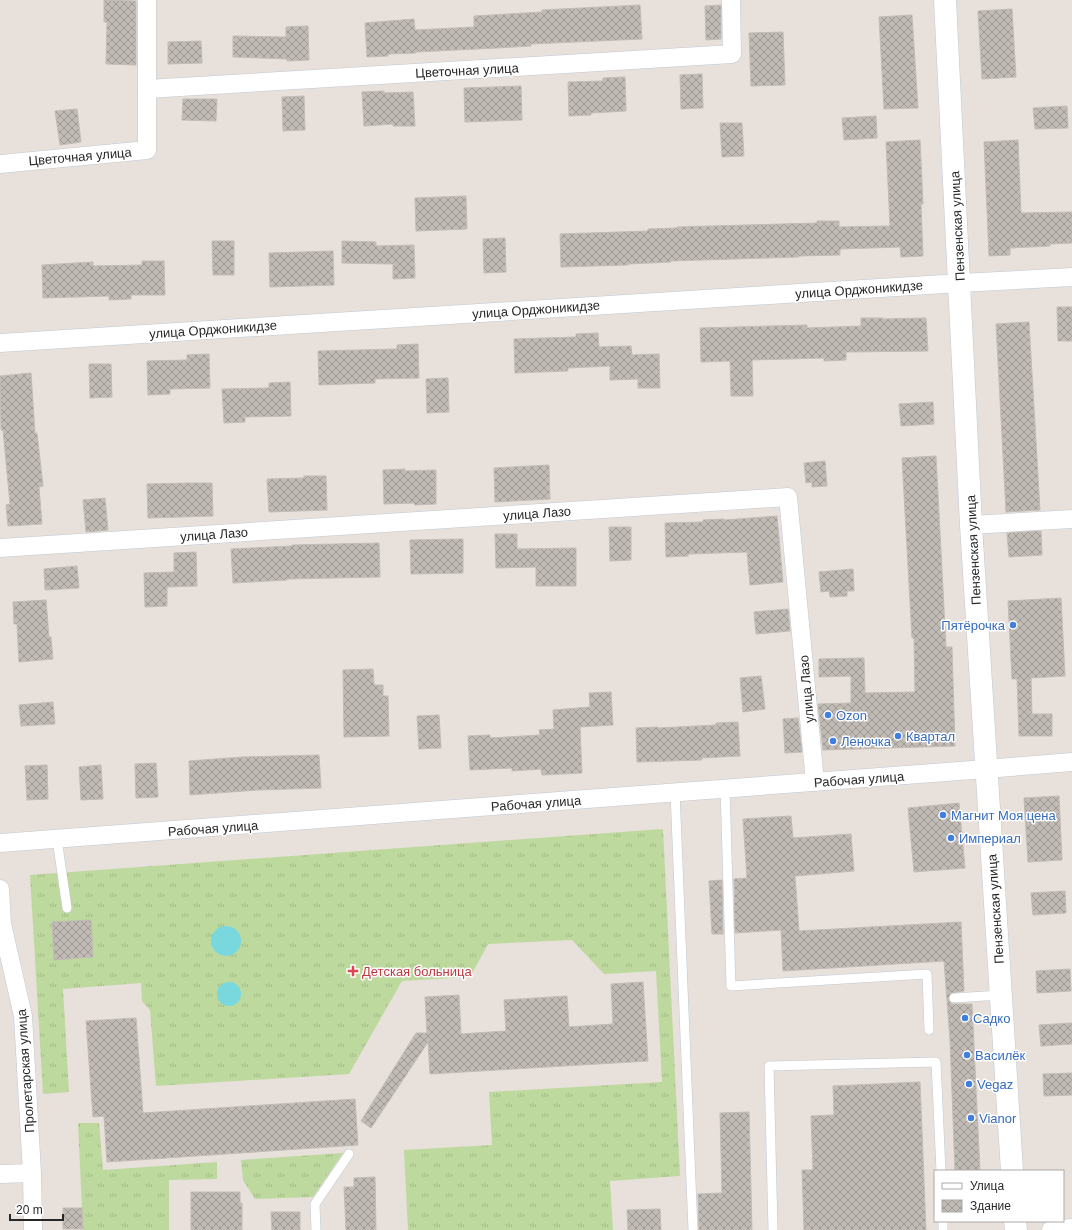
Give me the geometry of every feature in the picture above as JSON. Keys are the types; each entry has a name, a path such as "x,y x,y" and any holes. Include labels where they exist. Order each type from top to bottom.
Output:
{"street":[{"name":"Цветочная улица","path":"0,164 147,150 147,0"},
{"name":"Цветочная улица","path":"147,89 732,54 731,0"},
{"name":"Пензенская улица","path":"945,0 971,526 1012,1170"},
{"name":"улица Орджоникидзе","path":"0,342 960,282 1072,277"},
{"name":"улица Лазо","path":"0,548 788,497 815,782"},
{"path":"971,526 1072,520"},
{"name":"Рабочая улица","path":"0,843 1072,762"},
{"name":"Пролетарская улица","path":"0,889 2,924 23,1016 34,1230"},
{"path":"0,1174 32,1173"},
{"path":"1051,1230 1072,1228"}],"lane":[{"path":"725,788 731,986 927,974 929,1030"},
{"path":"675,792 693,1230"},
{"path":"57,839 67,908"},
{"path":"954,998 1001,995"},
{"path":"773,1230 769,1066 936,1062 941,1170"},
{"path":"316,1230 315,1204 349,1154"}],"green space":[{"path":"663,829 680,1176 610,1181 613,1230 408,1230 404,1150 492,1145 489,1092 662,1082 656,971 604,974 572,940 488,944 470,977 402,981 349,1074 156,1086 150,1010 142,1001 141,983 63,989 69,1092 43,1094 30,875"},
{"path":"78,1123 99,1123 103,1170 217,1162 217,1179 169,1180 169,1230 83,1230"},
{"path":"343,1153 313,1197 255,1199 243,1180 241,1160"}],"water":[{"path":"226,926 237,930 241,941 237,952 226,956 215,952 211,941 215,930"},
{"path":"229,982 238,985 241,994 238,1003 229,1006 220,1003 217,994 220,985"}],"building":[{"path":"104,0 136,1 136,65 106,64 107,22 104,22"},
{"path":"640,5 642,39 531,44 531,46 416,52 367,57 365,23 414,19 415,30 474,27 474,16 542,12 542,10"},
{"path":"721,5 721,39 706,40 705,6"},
{"path":"1012,9 1016,77 982,79 978,11"},
{"path":"912,15 918,108 884,109 879,17"},
{"path":"308,26 309,60 287,61 287,59 233,57 233,36 286,37 286,27"},
{"path":"783,32 785,85 751,86 749,33"},
{"path":"201,41 202,63 168,64 168,42"},
{"path":"702,74 703,108 681,109 680,75"},
{"path":"625,77 626,111 569,116 568,82 603,81 603,78"},
{"path":"521,86 522,120 465,122 464,88"},
{"path":"384,91 384,93 413,92 415,126 393,126 393,124 364,126 362,92"},
{"path":"304,96 305,130 283,131 282,97"},
{"path":"183,99 217,99 216,121 182,120"},
{"path":"1067,106 1068,128 1035,129 1033,108"},
{"path":"77,109 81,142 60,145 55,111"},
{"path":"876,116 877,138 844,140 842,118"},
{"path":"720,123 742,123 744,156 722,157"},
{"path":"920,140 923,204 921,204 923,256 901,257 900,247 840,249 840,255 671,261 628,265 561,267 560,234 648,231 648,229 677,227 817,223 817,221 839,221 839,227 890,226 886,142"},
{"path":"1018,140 1021,213 1072,212 1072,243 1050,244 1050,246 1010,248 1010,255 989,256 984,142"},
{"path":"466,196 467,229 416,231 415,198"},
{"path":"505,238 506,272 484,273 483,239"},
{"path":"212,241 234,241 234,275 213,275"},
{"path":"342,241 376,242 376,246 414,245 415,278 393,279 393,264 342,263"},
{"path":"333,251 334,285 270,287 269,253"},
{"path":"142,261 164,261 165,295 131,295 131,299 109,300 109,296 43,298 42,265 93,262 93,266 142,265"},
{"path":"1057,307 1072,307 1072,341 1058,341"},
{"path":"861,318 926,318 928,351 846,352 846,360 824,361 824,358 752,360 753,396 731,396 730,361 701,362 700,328 807,325 807,328 861,326"},
{"path":"1029,322 1040,510 1006,512 996,324"},
{"path":"598,333 599,347 631,346 632,355 659,354 660,388 638,388 638,379 610,380 610,366 568,368 568,371 515,373 514,339 576,337 576,334"},
{"path":"418,344 419,378 375,379 375,383 319,385 318,351 397,349 397,345"},
{"path":"209,354 210,388 170,389 170,394 148,395 147,361 187,360 187,355"},
{"path":"89,364 111,364 112,397 90,398"},
{"path":"31,373 35,433 37,433 43,486 39,487 42,524 8,526 6,505 10,504 3,430 1,430 0,376"},
{"path":"448,378 449,412 427,413 426,379"},
{"path":"290,382 291,416 245,417 245,422 224,423 222,389 269,388 269,383"},
{"path":"933,402 934,424 901,426 899,404"},
{"path":"936,456 946,647 952,647 955,746 823,750 818,704 851,703 851,676 819,677 819,659 864,658 865,693 915,692 914,638 912,638 902,458"},
{"path":"825,461 827,486 812,487 812,482 806,483 804,463"},
{"path":"549,465 550,499 495,502 494,468"},
{"path":"405,469 405,471 436,470 436,504 384,504 383,470"},
{"path":"304,476 326,476 327,510 269,512 267,479 304,478"},
{"path":"212,483 213,516 148,518 147,484"},
{"path":"105,498 108,530 86,532 83,500"},
{"path":"777,516 783,582 750,585 747,552 688,554 688,556 666,557 665,523 703,522 703,520"},
{"path":"609,527 631,527 631,560 610,561"},
{"path":"1041,531 1042,555 1009,557 1007,533"},
{"path":"495,534 517,534 517,549 576,548 576,586 536,586 536,567 496,568"},
{"path":"463,539 463,573 411,574 410,540"},
{"path":"379,543 380,577 287,579 233,583 231,549 292,545"},
{"path":"196,552 197,586 167,587 167,606 145,607 144,573 174,572 174,553"},
{"path":"77,566 79,588 45,590 44,569"},
{"path":"853,569 854,591 847,591 847,596 830,597 829,591 821,592 819,572"},
{"path":"1061,598 1065,676 1031,678 1032,714 1052,714 1052,736 1019,736 1017,679 1012,679 1008,601"},
{"path":"46,600 49,637 51,637 53,659 19,662 17,624 14,624 13,602"},
{"path":"788,609 790,631 756,634 754,612"},
{"path":"373,669 374,685 383,685 383,696 388,696 389,736 344,737 343,670"},
{"path":"761,676 765,709 743,712 740,678"},
{"path":"611,692 613,725 580,727 582,773 542,775 541,769 512,771 512,768 470,770 468,736 490,735 490,738 540,735 539,730 554,729 553,710 590,707 589,693"},
{"path":"53,702 55,724 21,726 19,705"},
{"path":"439,715 441,748 419,749 417,716"},
{"path":"798,718 802,752 785,753 783,719"},
{"path":"738,722 740,756 701,758 702,760 637,762 636,728 716,725 716,723"},
{"path":"319,755 321,788 258,790 190,795 189,761 243,757"},
{"path":"156,763 158,797 136,798 135,764"},
{"path":"47,765 48,799 27,800 25,766"},
{"path":"101,765 103,799 81,800 79,767"},
{"path":"1059,796 1062,860 1028,862 1024,798"},
{"path":"959,803 965,868 914,872 908,808"},
{"path":"791,816 793,838 851,834 854,871 795,876 799,931 961,922 964,991 951,993 948,999 952,1004 972,1004 980,1170 955,1170 950,1040 944,961 783,971 781,930 735,933 734,879 747,878 743,819"},
{"path":"722,880 723,934 712,934 709,881"},
{"path":"1065,891 1066,913 1033,915 1031,893"},
{"path":"91,920 93,957 54,960 52,922"},
{"path":"1070,969 1071,991 1037,993 1036,971"},
{"path":"643,982 648,1061 430,1074 428,1042 371,1128 361,1121 416,1033 427,1033 425,997 459,995 461,1034 506,1031 504,1000 567,996 569,1027 613,1024 611,984"},
{"path":"136,1018 143,1113 355,1099 358,1145 107,1162 104,1116 93,1117 86,1021"},
{"path":"1072,1023 1072,1044 1041,1046 1039,1025"},
{"path":"1072,1073 1072,1095 1044,1096 1043,1074"},
{"path":"920,1082 926,1230 804,1230 802,1170 813,1170 811,1116 834,1115 833,1086"},
{"path":"749,1112 752,1230 699,1230 698,1194 722,1193 720,1113"},
{"path":"375,1177 376,1230 346,1230 344,1187 354,1187 354,1178"},
{"path":"191,1192 240,1192 240,1203 242,1203 242,1230 191,1230"},
{"path":"63,1208 82,1208 83,1229 63,1229"},
{"path":"660,1209 661,1230 628,1230 627,1210"},
{"path":"271,1212 300,1212 300,1230 272,1230"}],"place":[{"name":"Пятёрочка","path":"1013,625"},
{"name":"Ozon","path":"828,715"},
{"name":"Квартал","path":"898,736"},
{"name":"Леночка","path":"833,741"},
{"name":"Магнит Моя цена","path":"943,815"},
{"name":"Империал","path":"951,838"},
{"name":"Детская больница","path":"353,971"},
{"name":"Садко","path":"965,1018"},
{"name":"Василёк","path":"967,1055"},
{"name":"Vegaz","path":"969,1084"},
{"name":"Vianor","path":"971,1118"}]}
